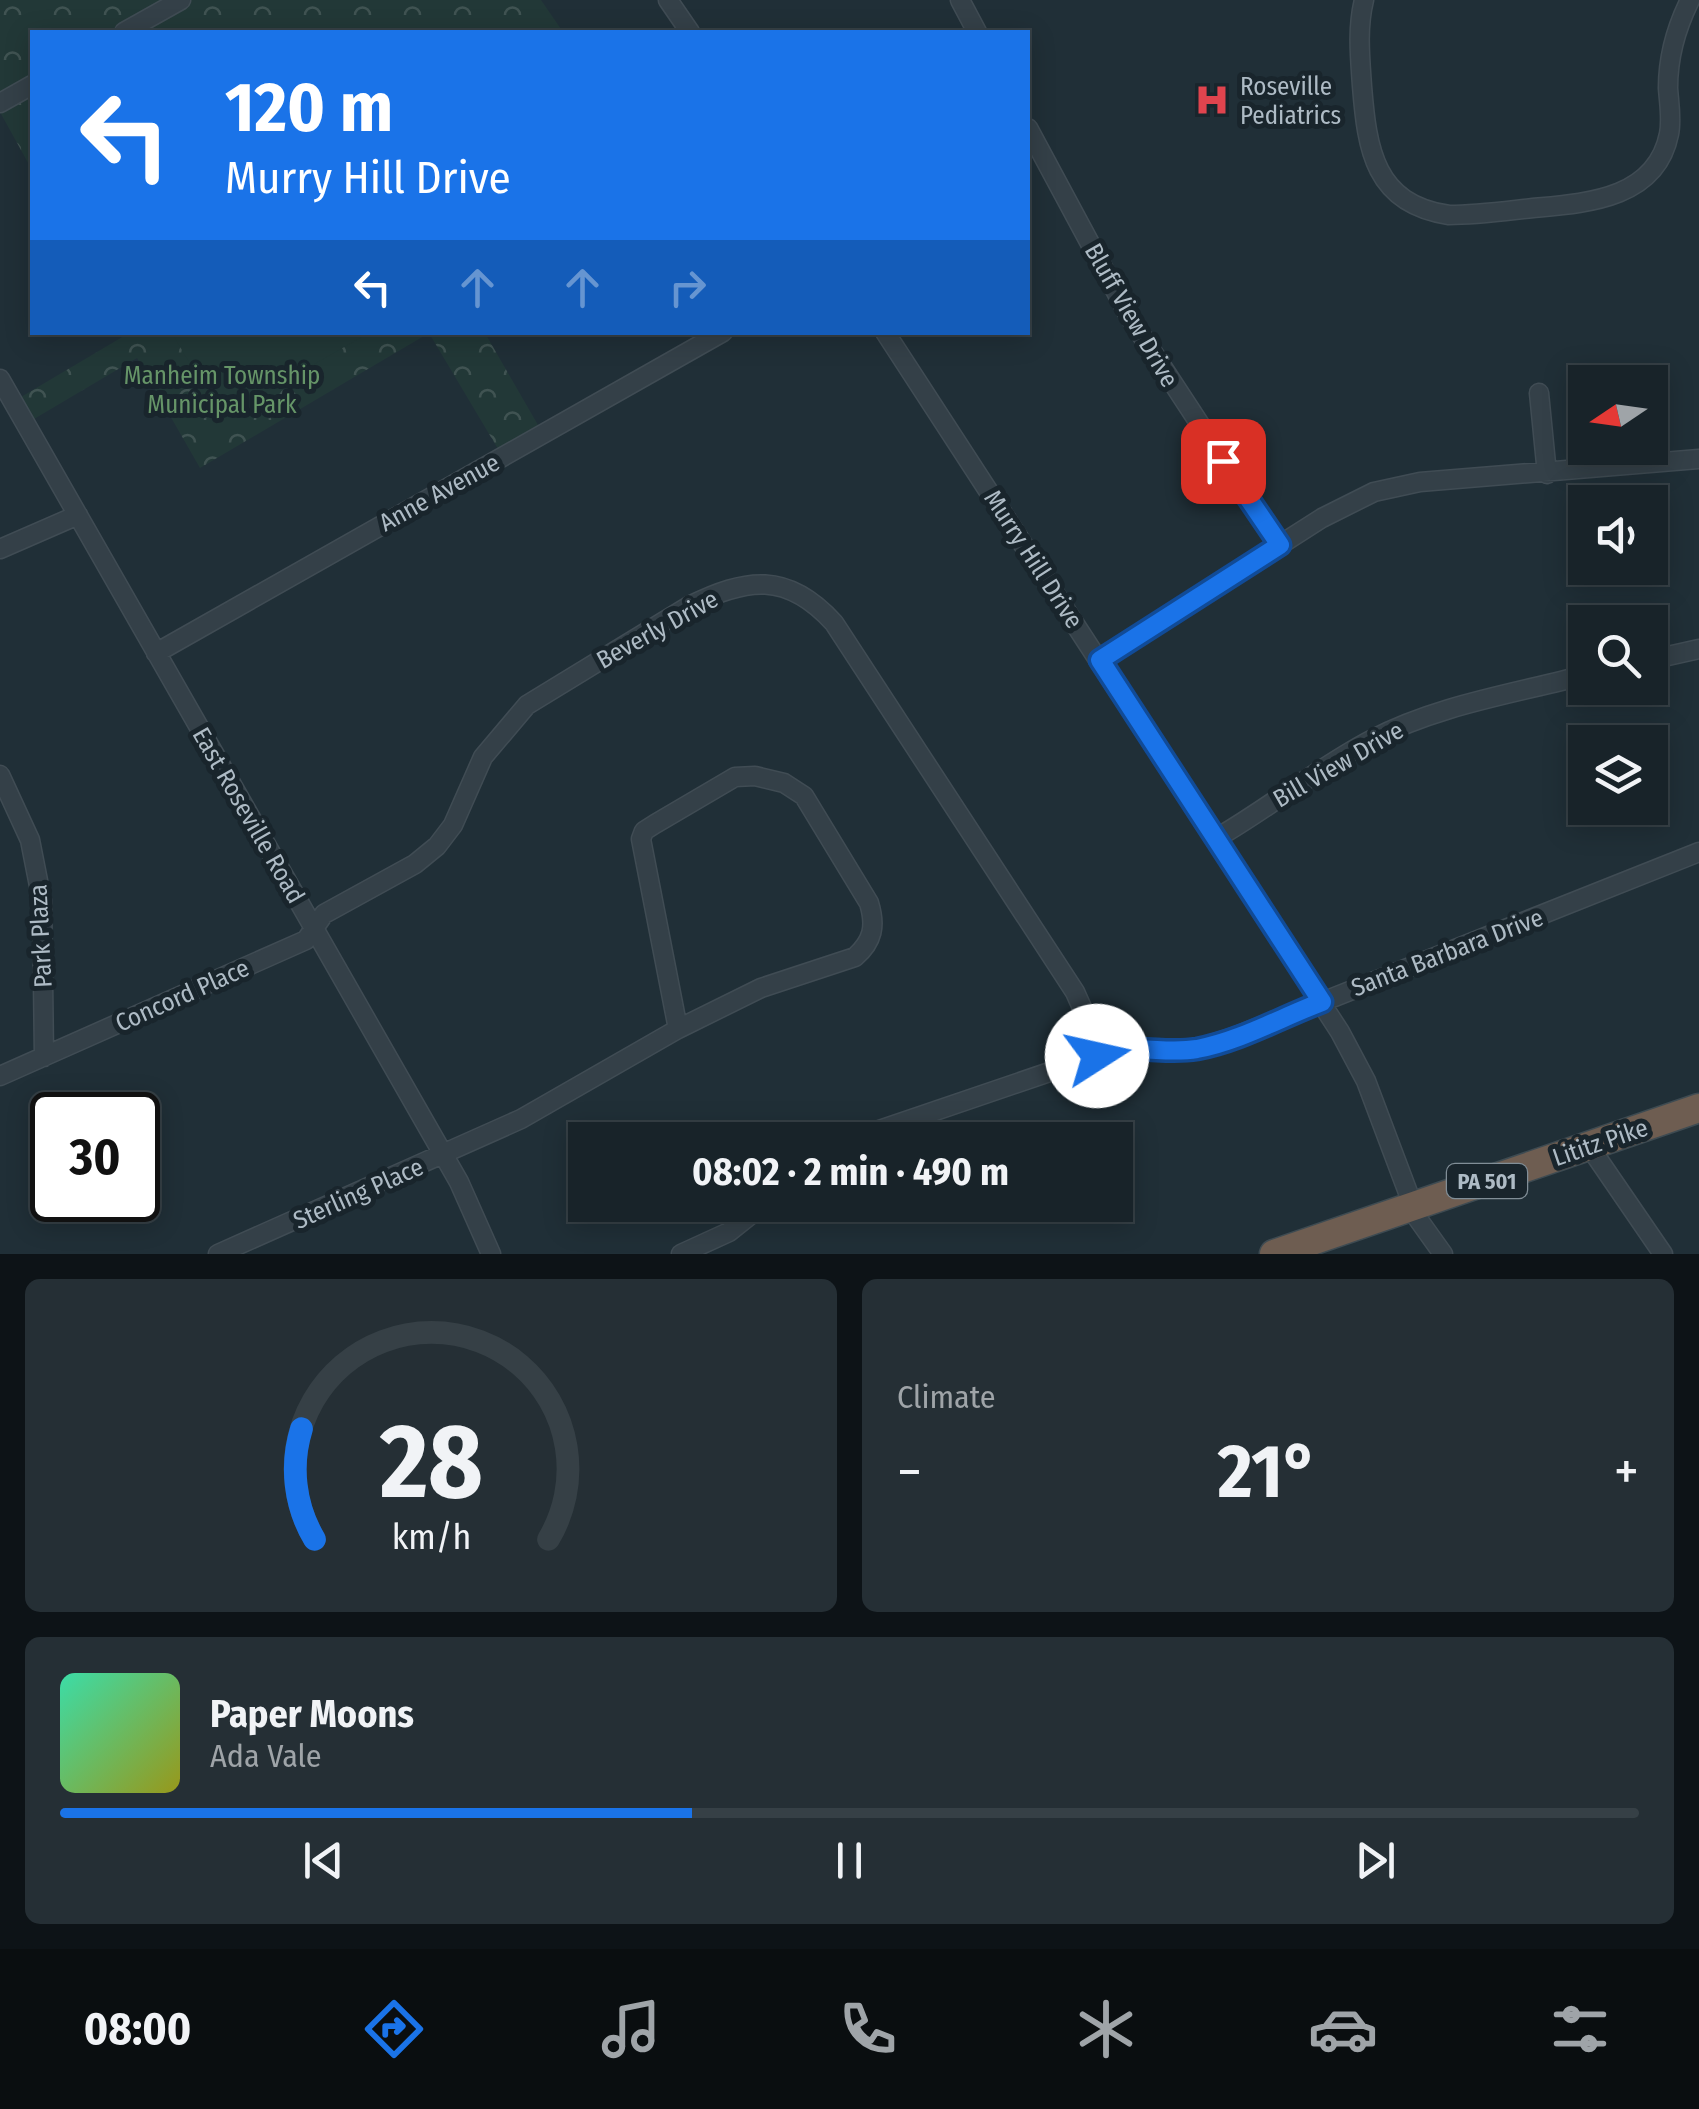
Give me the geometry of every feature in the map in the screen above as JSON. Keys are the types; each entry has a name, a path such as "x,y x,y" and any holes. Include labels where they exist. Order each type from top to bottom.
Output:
{"highway":[{"name":"Lititz Pike","path":"1274,1254 1699,1108"}],"street":[{"path":"128,30 181,0"},
{"path":"668,0 689,30"},
{"path":"960,0 976,30"},
{"path":"1364,0 1359,25 1365,126 1376,167 1400,194 1419,206 1457,215 1596,201 1610,198 1644,178 1654,167 1669,133 1671,56 1678,24 1690,0"},
{"path":"0,103 30,86"},
{"name":"Bluff View Drive","path":"1030,132 1130,316 1280,545"},
{"name":"Anne Avenue","path":"156,653 718,335"},
{"name":"Murry Hill Drive","path":"887,335 1322,1002 1366,1081 1413,1206 1443,1254"},
{"name":"East Roseville Road","path":"0,379 444,1156 491,1254"},
{"path":"1538,393 1548,474"},
{"path":"1100,660 1322,518 1374,492 1420,482 1699,459"},
{"path":"0,549 78,515"},
{"name":"Beverly Drive","path":"314,928 324,914 414,864 437,846 452,825 483,757 527,706 689,606 714,594 763,582 799,594 834,623 1076,992 1097,1056"},
{"path":"1668,656 1699,649"},
{"name":"Bill View Drive","path":"1215,838 1330,763 1403,725 1454,707 1568,679"},
{"name":"Park Plaza","path":"0,775 30,840 42,901 44,1057"},
{"name":"Sterling Place","path":"218,1254 444,1156 566,1096 678,1029 761,988 856,958 873,932 869,903 804,796 784,783 755,776 734,777 644,831 641,839 678,1029"},
{"name":"Santa Barbara Drive","path":"903,1122 1126,1047 1204,1047 1699,852"},
{"name":"Concord Place","path":"44,1057 294,946 306,940 314,928"},
{"path":"0,1076 44,1057"},
{"path":"1589,1146 1662,1254"},
{"path":"680,1254 729,1232 741,1222"}],"green space":[{"path":"0,0 541,0 562,30 30,30 30,166 0,112"},
{"path":"173,335 365,335 221,417"},
{"name":"Manheim Township Municipal Park","path":"426,335 200,468 137,358 34,419 21,397 124,336"},
{"path":"430,335 486,335 538,425 498,449"}],"place":[{"name":"Roseville Pediatrics","path":"1212,100"}],"route":[{"path":"1097,1056 1126,1047 1204,1047 1322,1002 1100,660 1280,545 1223,461"}]}
